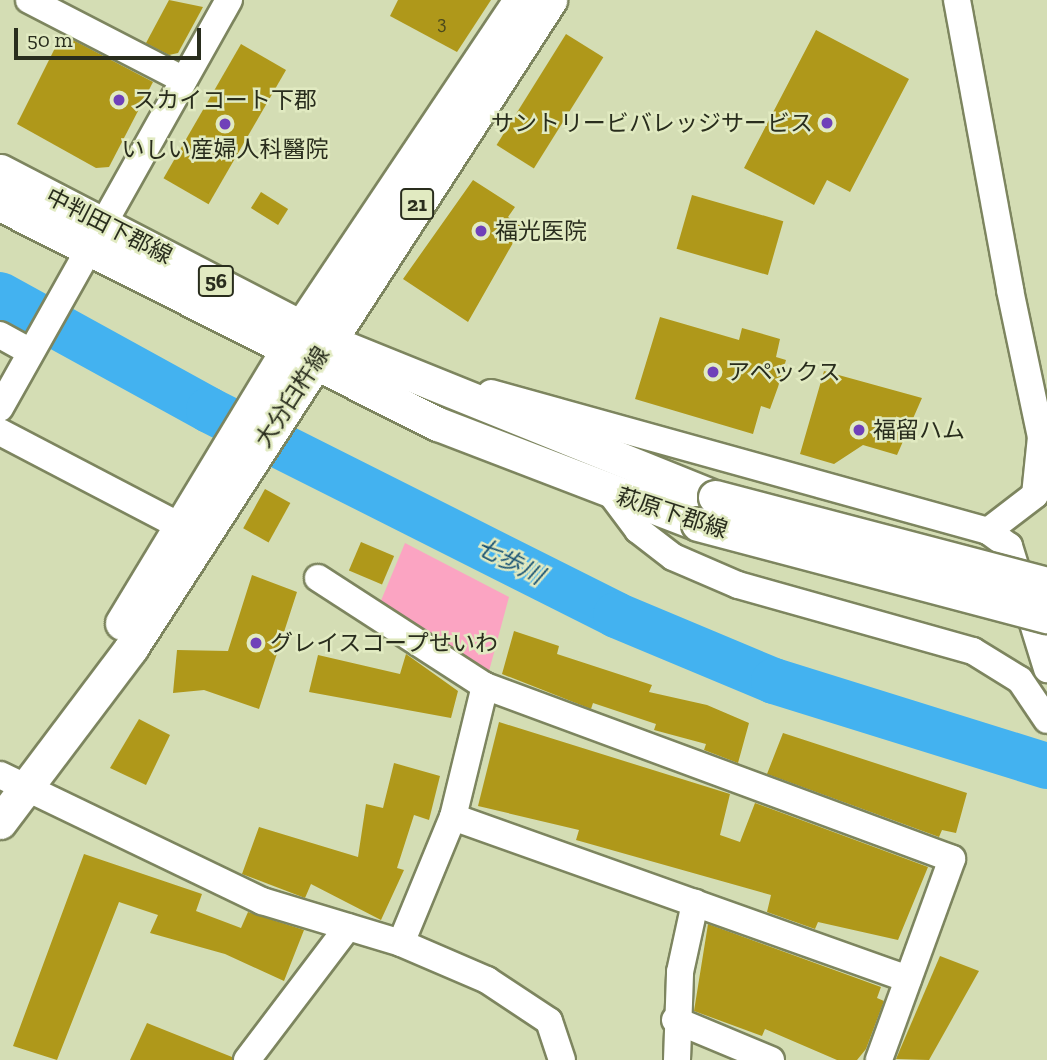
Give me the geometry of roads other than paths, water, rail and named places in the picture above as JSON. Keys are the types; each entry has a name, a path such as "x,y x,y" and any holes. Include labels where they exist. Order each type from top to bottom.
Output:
{"main road":[{"name":"大分臼杵線","path":"13,781 131,648 240,455 520,0"},
{"name":"大分臼杵線","path":"307,346 550,0"},
{"name":"中判田下郡線","path":"0,171 96,236 307,346"},
{"name":"中判田下郡線","path":"0,204 96,236"},
{"name":"萩原下郡線","path":"307,346 452,393 707,510 1047,616"},
{"name":"萩原下郡線","path":"307,346 611,494 707,510 1047,584"},
{"name":"大分臼杵線","path":"0,822 13,781 180,526 240,455"}],"street":[{"path":"29,0 184,80"},
{"path":"0,408 229,0"},
{"path":"957,0 1044,436 1035,495 988,531"},
{"path":"0,335 32,349"},
{"path":"452,393 461,384 988,531 1009,546 1047,669"},
{"path":"0,432 180,526"},
{"path":"611,494 638,530 673,557 705,571 973,651 1020,680 1047,720"},
{"path":"318,578 485,686 952,859 879,1060"},
{"path":"401,943 453,817 485,686"},
{"path":"13,781 262,901 401,943 487,980 549,1021 562,1060"},
{"path":"453,817 908,979"},
{"path":"677,1060 675,1020 695,903"},
{"path":"247,1060 348,927"},
{"path":"675,1020 771,1060"}],"waterway":[{"name":"七歩川","path":"0,295 209,410 616,615 774,681 1047,766"}],"place":[{"name":"スカイコート下郡","path":"119,100"},
{"name":"サントリービバレッジサービス","path":"827,123"},
{"name":"いしい産婦人科醫院","path":"225,124"},
{"name":"福光医院","path":"481,231"},
{"name":"アペックス","path":"713,372"},
{"name":"福留ハム","path":"859,430"},
{"name":"グレイスコープせいわ","path":"256,643"}]}
